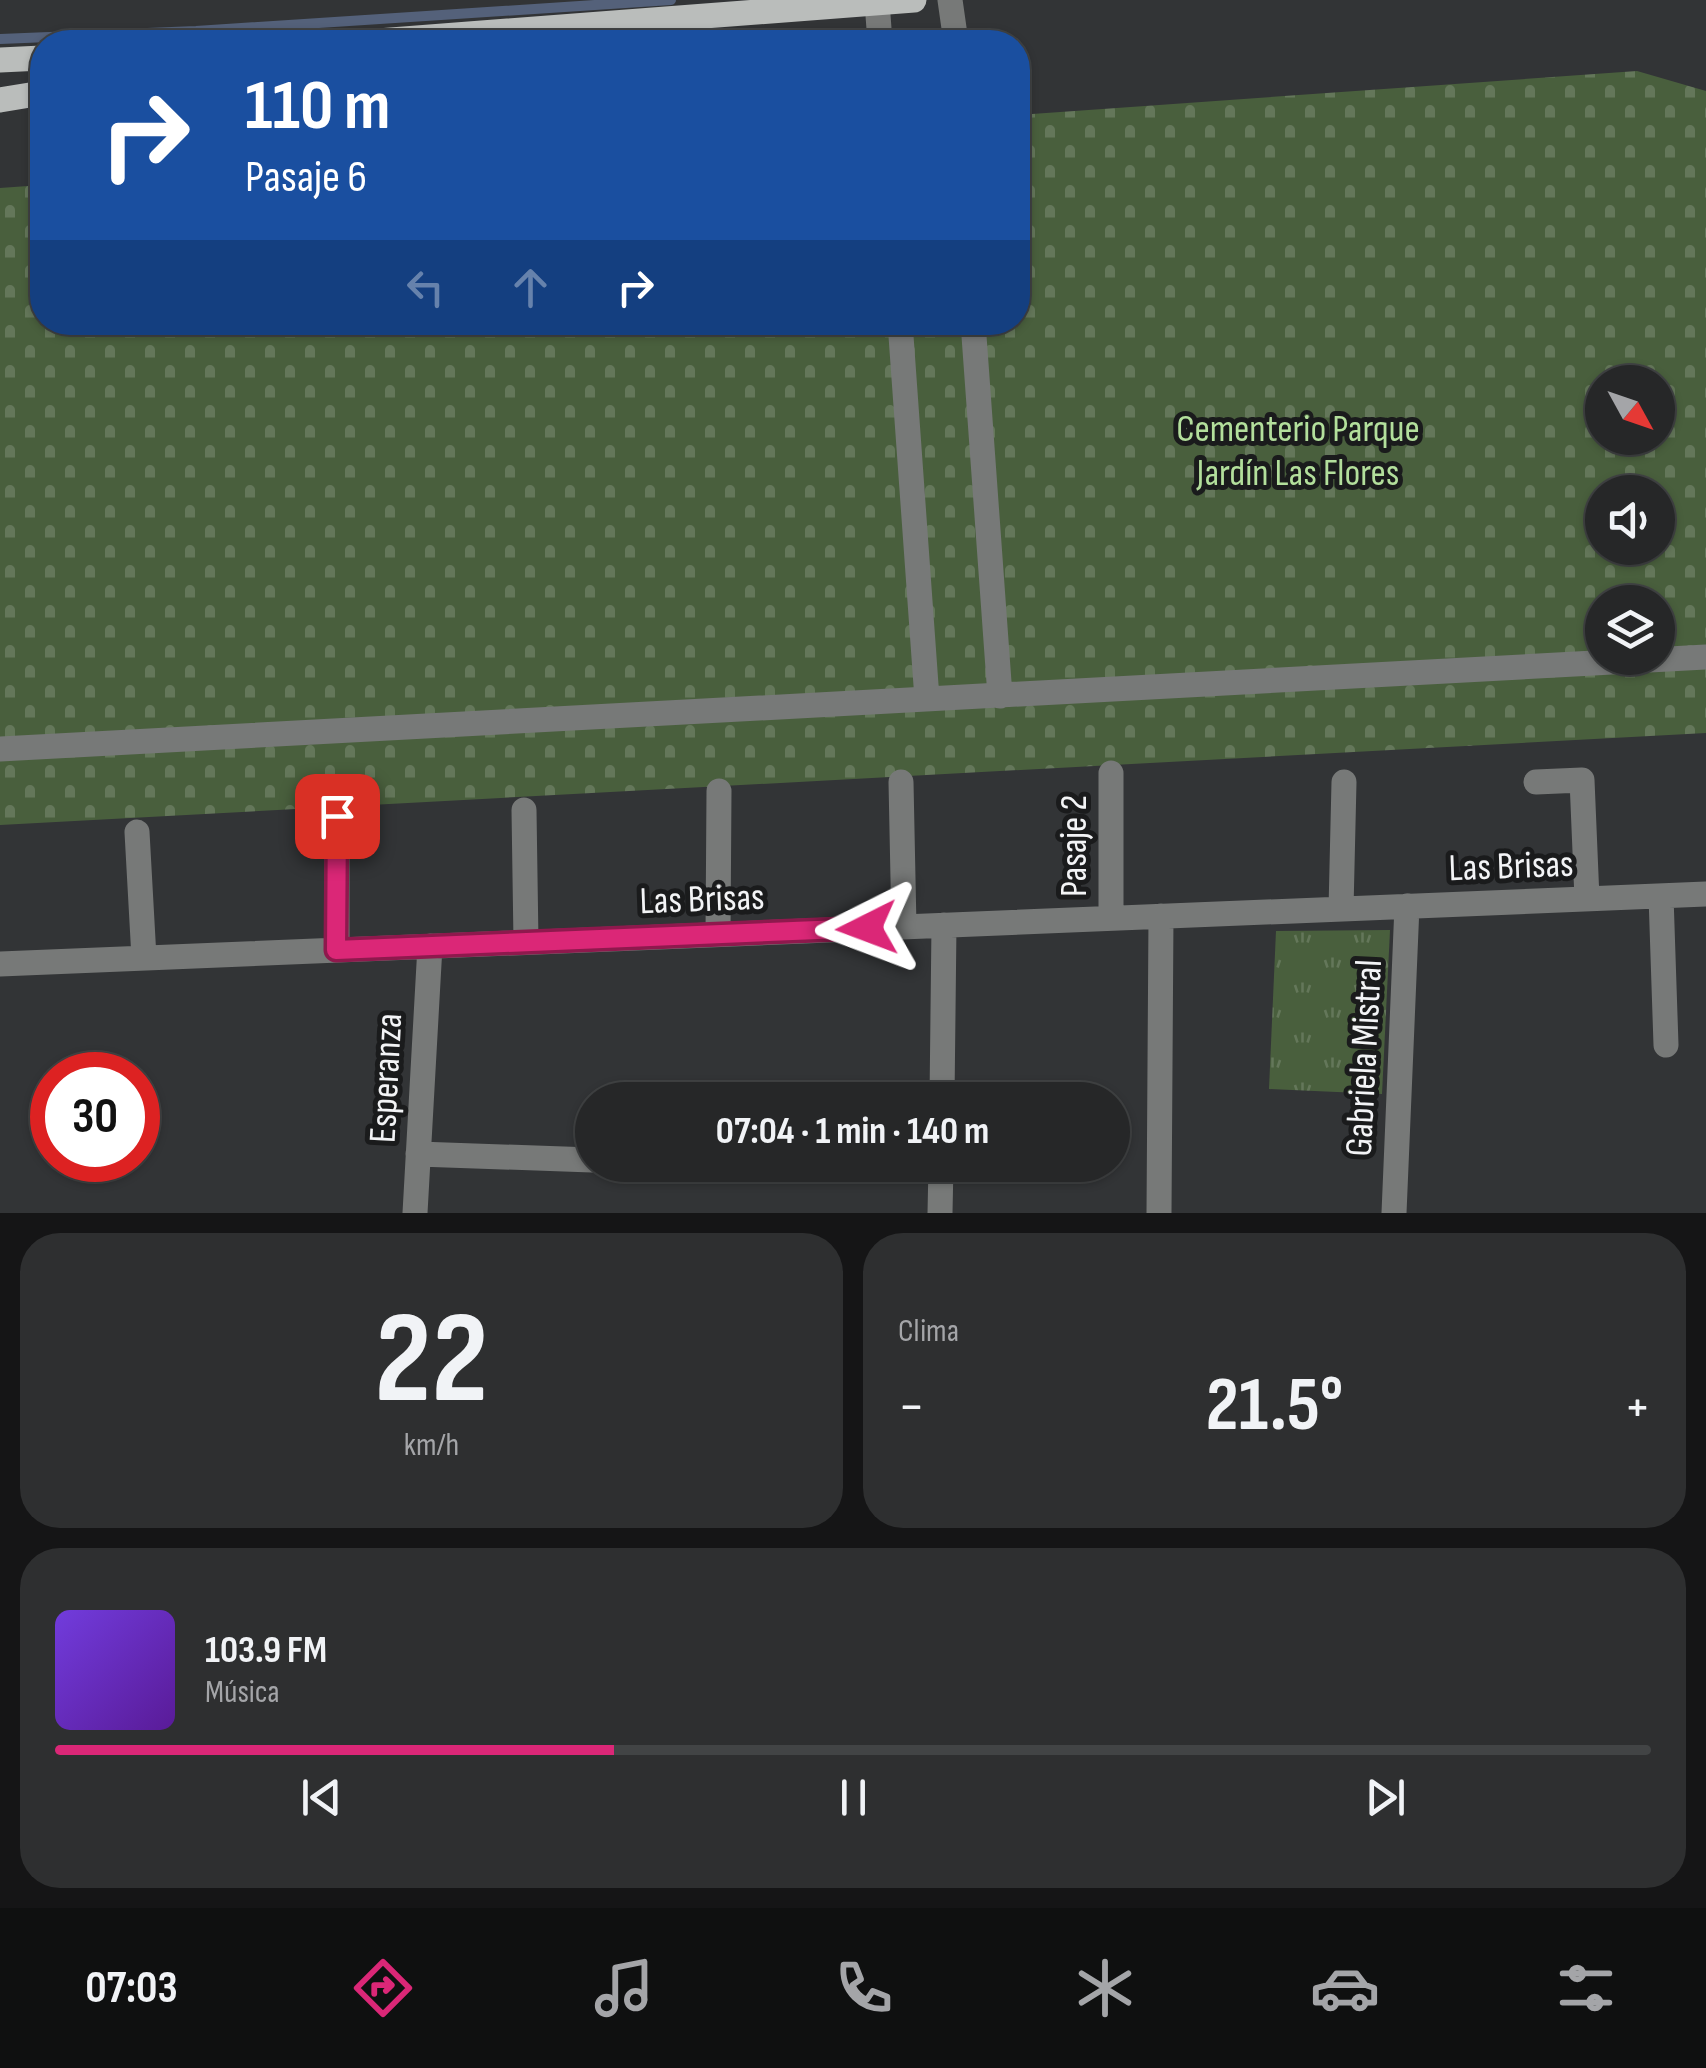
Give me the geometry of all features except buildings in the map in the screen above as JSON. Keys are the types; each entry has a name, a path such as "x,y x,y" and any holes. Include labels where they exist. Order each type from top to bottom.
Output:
{"main road":[{"path":"501,30 784,5 914,0"},
{"path":"0,60 30,59"},
{"path":"0,100 30,96"}],"street":[{"path":"950,0 954,30"},
{"path":"877,2 879,30"},
{"path":"901,335 926,699"},
{"path":"975,335 1000,696"},
{"path":"0,749 1706,658"},
{"name":"Pasaje 2","path":"1111,773 1111,918"},
{"path":"1536,782 1582,780 1587,899"},
{"path":"901,782 904,927"},
{"path":"1341,909 1344,782"},
{"path":"718,934 720,791"},
{"path":"524,810 526,942"},
{"path":"336,950 337,816"},
{"path":"137,832 144,958"},
{"name":"Las Brisas","path":"0,964 1706,894"},
{"path":"1661,896 1666,1045"},
{"name":"Gabriela Mistral","path":"1394,1213 1407,906"},
{"path":"1159,1213 1161,916"},
{"path":"942,1082 944,925"},
{"name":"Esperanza","path":"415,1213 430,946"},
{"path":"418,1154 575,1159"},
{"path":"940,1213 941,1182"}],"green space":[{"name":"Cementerio Parque Jardín Las Flores","path":"1637,71 1706,91 1706,733 0,825 0,188 30,186 30,335 1030,335 1030,114"},
{"path":"1390,930 1382,1094 1269,1089 1276,931"}],"waterway":[{"path":"211,30 671,0"},
{"path":"0,39 30,38"}],"route":[{"path":"337,816 336,950 867,928"}]}
